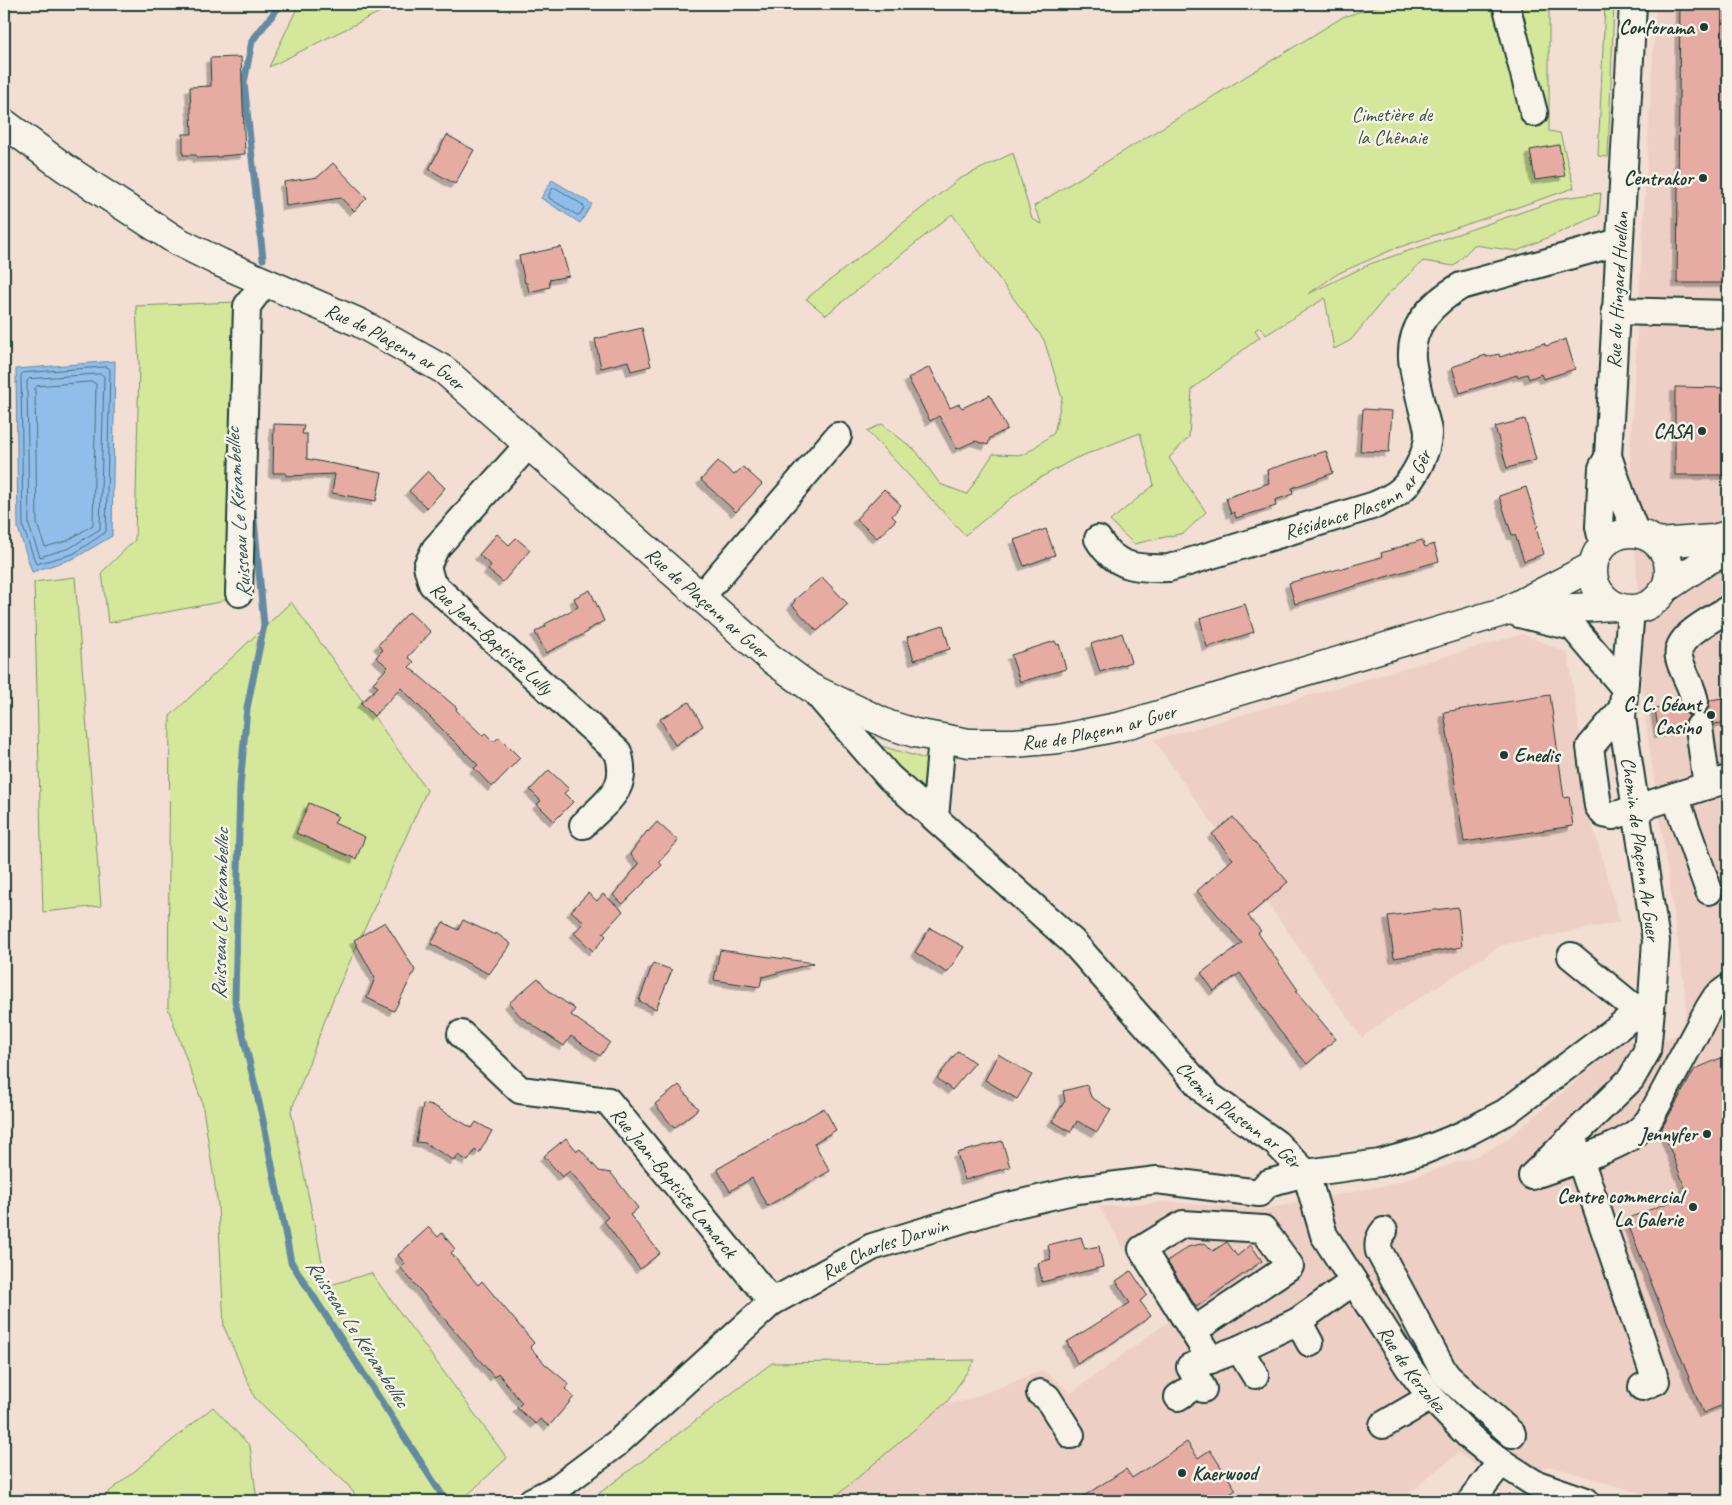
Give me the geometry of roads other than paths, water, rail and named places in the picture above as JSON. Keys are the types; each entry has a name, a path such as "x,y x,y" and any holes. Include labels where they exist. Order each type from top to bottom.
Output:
{"main road":[{"name":"Rue de Plaçenn ar Guer","path":"4,122 65,168 177,241 221,263 360,323 444,370 770,658 812,688 889,724 916,733 969,743 1015,743 1058,739 1122,726 1506,611 1598,555"},
{"path":"1647,538 1665,552 1669,564 1670,576 1666,588 1660,597 1652,604 1642,608 1623,608 1605,599 1598,589 1594,578 1598,555 1613,537 1624,533 1647,538 1713,539 1728,535"},
{"path":"1666,588 1708,560 1728,551"},
{"name":"Rue de Plaçenn ar Guer","path":"1506,611 1623,608"}],"street":[{"path":"1506,4 1534,113"},
{"name":"Rue du Hingard Huellan","path":"1633,4 1608,456 1626,508 1647,538"},
{"name":"Résidence Plasenn ar Gêr","path":"1098,539 1111,557 1120,562 1148,569 1168,568 1374,505 1389,498 1402,489 1418,468 1425,452 1428,433 1412,357 1414,337 1422,319 1428,312 1448,294 1461,286 1620,242"},
{"path":"238,592 247,306 265,282"},
{"path":"1615,310 1728,314"},
{"path":"701,596 838,436"},
{"name":"Rue Jean-Baptiste Lully","path":"528,444 435,549 427,566 432,584 618,752 622,771 619,788 583,826"},
{"name":"Rue du Hingard Huellan","path":"1598,555 1602,468 1608,456"},
{"name":"Chemin de Plaçenn Ar Guer","path":"1581,1150 1631,1079 1647,1050 1645,1005 1656,941 1622,718 1623,608"},
{"path":"1506,611 1573,627 1623,697 1590,747 1598,806 1604,814 1613,816 1723,780 1697,715 1694,694 1680,660 1680,652 1687,635 1728,609"},
{"name":"Chemin Plasenn ar Gêr","path":"812,688 889,777 1073,942 1207,1094 1276,1143 1306,1173 1380,1163 1423,1151 1462,1135 1506,1112 1645,1005"},
{"path":"934,818 942,738"},
{"path":"1675,796 1709,891"},
{"path":"1571,956 1645,1005"},
{"path":"1642,1387 1656,1381 1631,1330 1591,1216 1581,1150 1631,1137 1640,1131 1649,1120 1709,1008 1716,997 1728,988"},
{"name":"Rue Jean-Baptiste Lamarck","path":"461,1034 520,1090 608,1101 772,1302"},
{"name":"Rue de Kerzolez","path":"1306,1173 1324,1235 1352,1282 1409,1368 1431,1397 1470,1437 1502,1462 1534,1482 1586,1501"},
{"name":"Rue Charles Darwin","path":"532,1501 556,1489 616,1444 772,1302 872,1247 1000,1208 1077,1190 1157,1180 1259,1193 1268,1183 1306,1173"},
{"path":"1194,1331 1290,1266 1263,1229 1183,1224 1142,1249 1211,1360"},
{"path":"1384,1231 1378,1244 1379,1251 1444,1372 1512,1434"},
{"path":"1193,1390 1190,1367 1239,1349 1304,1332 1352,1282"},
{"path":"1239,1349 1255,1375"},
{"path":"1040,1393 1047,1397 1070,1435"},
{"path":"1383,1425 1431,1397"},
{"path":"1471,1501 1502,1462"}],"water":[{"path":"552,180 592,204 580,223 541,198"},
{"path":"115,361 112,536 75,558 32,572 18,528 16,369"}],"waterway":[{"name":"Ruisseau Le Kérambellec","path":"263,259 244,83 252,41 281,4"},
{"name":"Ruisseau Le Kérambellec","path":"253,509 264,625 247,708 240,786 235,1001 263,1120 291,1262 446,1501"}],"place":[{"name":"Conforama","path":"1704,27"},
{"name":"Centrakor","path":"1703,178"},
{"name":"CASA","path":"1702,431"},
{"name":"C. C. Géant Casino","path":"1711,715"},
{"name":"Enedis","path":"1504,755"},
{"name":"Jennyfer","path":"1707,1134"},
{"name":"Centre commercial La Galerie","path":"1693,1207"},
{"name":"Kaerwood","path":"1182,1473"}],"park label":[{"name":"Cimetière de la Chênaie","path":"1392,126"}]}
